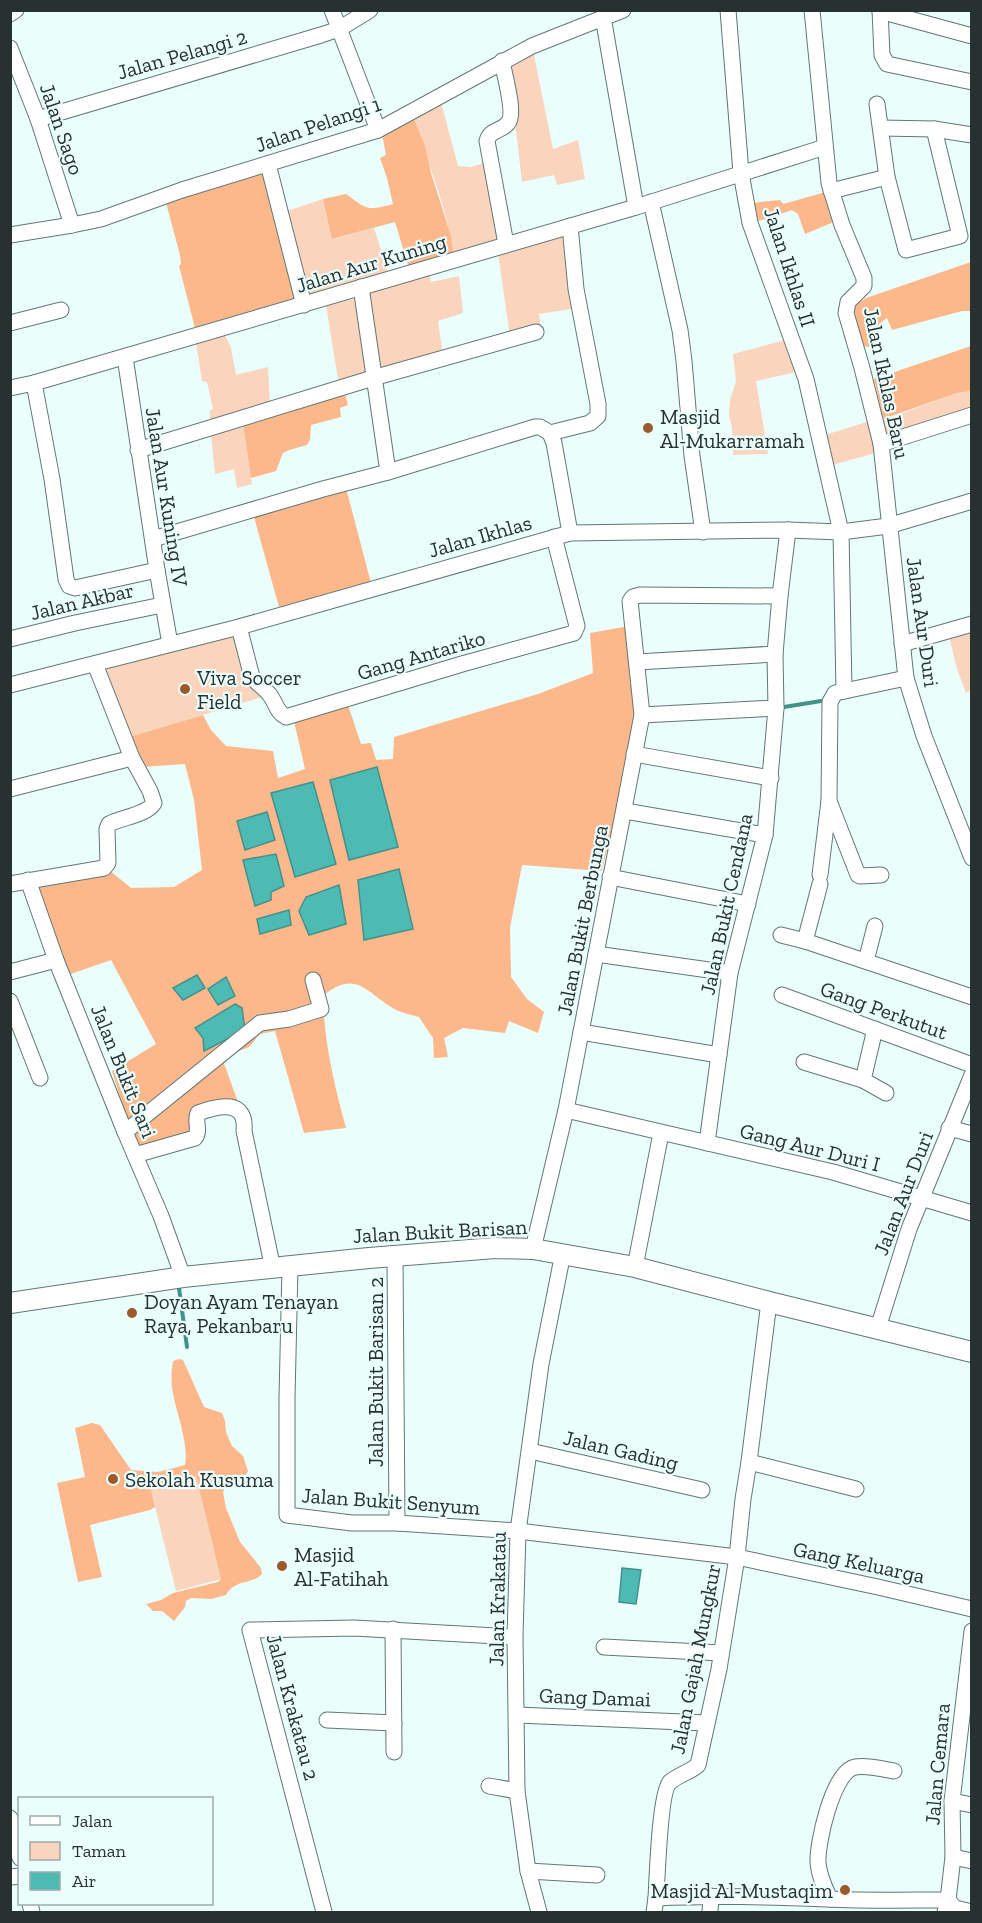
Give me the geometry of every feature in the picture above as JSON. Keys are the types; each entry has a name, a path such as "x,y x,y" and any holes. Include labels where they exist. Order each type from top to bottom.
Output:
{"main road":[{"name":"Jalan Bukit Barisan","path":"10,1303 183,1277 369,1258 495,1248 533,1249 635,1267 972,1352"}],"street":[{"path":"10,14 16,10"},
{"path":"332,10 378,130"},
{"name":"Jalan Pelangi 2","path":"38,118 339,29 369,10"},
{"name":"Jalan Pelangi 1","path":"10,235 101,219 182,190 378,130 532,46 623,10"},
{"name":"Jalan Ikhlas II","path":"728,10 741,173 750,223 806,379 841,532 844,691"},
{"name":"Jalan Ikhlas Baru","path":"812,10 831,191 864,278 864,286 848,302 846,313 881,444 888,526"},
{"path":"972,36 880,11 882,55 887,64 972,82"},
{"path":"603,17 636,207"},
{"name":"Jalan Sago","path":"10,48 38,118 72,225"},
{"path":"502,61 512,117 507,125 491,133 487,141 506,244"},
{"path":"877,104 887,177 906,250 966,233 934,129"},
{"path":"881,128 934,129 972,135"},
{"name":"Jalan Aur Kuning","path":"10,388 125,357 636,207 825,147"},
{"path":"268,164 304,304"},
{"path":"831,191 887,177"},
{"path":"651,202 680,330 692,456 703,532"},
{"path":"153,538 388,472 535,427 550,433 591,423 598,416 598,404 576,289 570,226"},
{"path":"361,287 388,472"},
{"path":"10,323 61,310"},
{"path":"138,450 373,378 536,332"},
{"name":"Jalan Aur Kuning IV","path":"125,357 162,605 170,644"},
{"path":"34,383 69,586 75,588 157,570"},
{"path":"881,444 972,415"},
{"path":"550,433 554,443 570,533"},
{"name":"Jalan Ikhlas","path":"10,685 239,627 570,533 788,530 841,532 888,526 972,501"},
{"name":"Jalan Aur Duri","path":"888,526 906,678 924,736 972,858"},
{"name":"Jalan Bukit Cendana","path":"707,1143 730,973 765,835 776,708 775,654 788,530"},
{"name":"Gang Antariko","path":"239,627 252,677 269,693 277,710 286,717 574,633 577,626 554,537"},
{"name":"Jalan Bukit Berbunga","path":"533,1249 566,1110 642,714 630,602 633,597 640,595 780,596"},
{"name":"Jalan Akbar","path":"10,639 162,605"},
{"path":"902,644 972,624"},
{"path":"638,662 775,654"},
{"path":"10,884 104,868 108,863 107,829 109,824 124,817 146,812 154,803 132,758 95,664"},
{"path":"806,941 820,880 829,801 830,702 836,693 906,678"},
{"path":"642,714 776,708"},
{"path":"634,754 771,778"},
{"path":"10,789 132,758"},
{"path":"829,801 858,875 881,875"},
{"path":"625,811 765,835"},
{"path":"823,848 848,846"},
{"path":"610,877 748,904"},
{"name":"Jalan Bukit Sari","path":"28,880 56,960 125,1132 162,1216 183,1277"},
{"path":"866,961 875,926"},
{"path":"781,935 806,941 972,997"},
{"path":"597,954 730,973"},
{"path":"10,972 56,960"},
{"path":"125,1132 260,1023 304,1016 321,1009 313,980"},
{"name":"Gang Perkutut","path":"782,995 972,1065"},
{"path":"10,1001 40,1078"},
{"path":"863,1080 875,1029"},
{"path":"581,1032 719,1055"},
{"path":"804,1062 863,1080 886,1093"},
{"name":"Jalan Aur Duri","path":"878,1328 909,1229 949,1128 967,1100 972,1075"},
{"path":"135,1155 195,1138 198,1132 196,1119 198,1113 232,1106 237,1109 244,1123 244,1131 281,1268"},
{"name":"Gang Aur Duri I","path":"566,1110 832,1172 972,1214"},
{"path":"949,1128 972,1134"},
{"path":"635,1267 661,1132"},
{"name":"Jalan Krakatau","path":"539,1912 528,1871 517,1791 515,1637 518,1531 541,1364 563,1253"},
{"name":"Jalan Bukit Barisan 2","path":"395,1257 397,1523"},
{"name":"Jalan Bukit Senyum","path":"281,1268 287,1398 287,1515 352,1523 397,1523 518,1531 737,1557"},
{"name":"Jalan Gajah Mungkur","path":"769,1302 749,1462 742,1499 737,1557 721,1653 698,1765 670,1782 666,1790 655,1905 711,1896 778,1896 946,1906"},
{"name":"Jalan Gading","path":"530,1450 702,1490"},
{"path":"749,1462 855,1489"},
{"name":"Gang Keluarga","path":"737,1557 972,1609"},
{"path":"393,1629 394,1752"},
{"name":"Jalan Krakatau 2","path":"321,1912 250,1630 393,1629 515,1637"},
{"name":"Jalan Cemara","path":"946,1906 953,1857 952,1801 966,1744 972,1631"},
{"path":"604,1647 721,1653"},
{"name":"Gang Damai","path":"517,1715 707,1723"},
{"path":"327,1720 394,1723"},
{"path":"830,1899 822,1882 818,1863 831,1796 841,1777 852,1768 879,1768 894,1771"},
{"path":"489,1786 517,1791"},
{"path":"952,1801 972,1805"},
{"path":"10,1818 18,1850"},
{"path":"953,1857 972,1861"},
{"path":"528,1871 597,1875"},
{"path":"710,1912 711,1896"},
{"path":"778,1896 778,1912"},
{"path":"946,1906 972,1912"}],"green space":[{"path":"533,50 553,149 578,140 585,179 557,185 554,175 522,182 506,64"},
{"path":"441,102 458,166 471,167 487,162 500,239 453,254 441,201 412,115"},
{"path":"323,199 333,239 374,228 389,275 308,299 284,212"},
{"path":"566,231 577,308 539,314 541,328 510,337 498,253"},
{"path":"429,273 431,282 459,276 463,313 438,321 443,355 378,374 366,293"},
{"path":"358,299 371,376 339,386 326,305"},
{"path":"225,335 231,348 236,375 268,367 270,404 210,422 210,410 213,409 207,382 202,381 196,343"},
{"path":"785,340 796,372 756,381 768,454 733,455 729,415 730,400 736,382 733,354"},
{"path":"971,391 971,411 886,437 879,422 957,393"},
{"path":"873,420 879,452 832,465 825,435"},
{"path":"243,424 252,484 237,488 234,469 215,474 211,435"},
{"path":"971,630 971,690 966,693 949,636"},
{"name":"Viva Soccer Field","path":"228,637 236,637 266,696 129,737 105,672 108,667"},
{"path":"196,1475 221,1579 176,1591 150,1486"}],"shaded area":[{"path":"412,115 425,146 451,236 453,254 409,268 395,222 332,239 323,199 346,194 368,208 393,204 380,158 386,155 382,134"},
{"path":"264,170 299,301 196,332 179,266 181,264 180,255 165,199"},
{"path":"826,192 836,221 805,234 798,214 792,210 759,221 755,217 751,203 780,200 783,204"},
{"path":"971,262 971,311 962,311 892,330 887,318 876,330 874,348 863,346 852,314 857,304 866,298"},
{"path":"971,346 971,391 957,393 883,419 874,379"},
{"path":"345,393 348,405 340,408 341,417 311,425 310,440 307,445 283,453 276,471 251,478 243,424"},
{"path":"346,488 371,583 280,611 253,513"},
{"path":"629,626 638,718 602,871 522,865 510,928 511,977 527,999 544,1012 538,1033 509,1021 505,1033 463,1028 444,1038 448,1057 434,1058 433,1038 419,1017 396,1010 361,987 345,984 323,996 330,1063 346,1128 304,1133 275,1031 260,1034 249,1047 222,1058 238,1102 190,1111 193,1136 137,1151 112,1071 156,1044 111,960 65,976 33,885 109,870 131,888 174,887 202,870 194,800 185,764 142,767 129,737 203,715 211,730 226,746 273,751 278,778 305,769 293,717 347,702 361,744 371,743 376,760 393,759 394,737 538,694 593,673 590,633"},
{"path":"183,1360 204,1407 222,1413 232,1446 243,1456 248,1471 244,1478 227,1482 223,1492 226,1508 240,1542 261,1568 262,1574 254,1580 234,1586 226,1595 211,1599 191,1598 186,1601 185,1607 174,1621 162,1611 153,1611 146,1604 161,1600 173,1593 218,1582 221,1579 196,1476 150,1486 155,1507 150,1510 90,1525 102,1577 78,1582 57,1483 85,1477 75,1428 92,1423 100,1425 131,1470 158,1472 185,1465 184,1439 172,1382 173,1361"}],"water":[{"path":"377,767 398,847 349,860 330,780"},
{"path":"313,782 336,864 295,877 271,793"},
{"path":"267,812 275,840 245,850 237,821"},
{"path":"276,854 284,886 271,892 271,900 255,906 243,860"},
{"path":"399,869 413,929 364,940 358,880"},
{"path":"339,885 346,924 309,935 299,911 306,897"},
{"path":"289,910 291,925 260,934 257,919"},
{"path":"197,975 205,988 183,1000 173,988"},
{"path":"226,977 235,996 218,1005 208,989"},
{"path":"235,1004 242,1008 245,1030 204,1051 203,1038 195,1028"},
{"path":"622,1568 641,1570 636,1604 619,1602"}],"waterway":[{"path":"784,707 821,701"},
{"path":"179,1288 187,1347"}],"place":[{"name":"Masjid Al-Mukarramah","path":"648,428"},
{"name":"Viva Soccer Field","path":"185,689"},
{"name":"Doyan Ayam Tenayan Raya, Pekanbaru","path":"132,1313"},
{"name":"Sekolah Kusuma","path":"113,1479"},
{"name":"Masjid Al-Fatihah","path":"282,1566"},
{"name":"Masjid Al-Mustaqim","path":"845,1890"}]}
